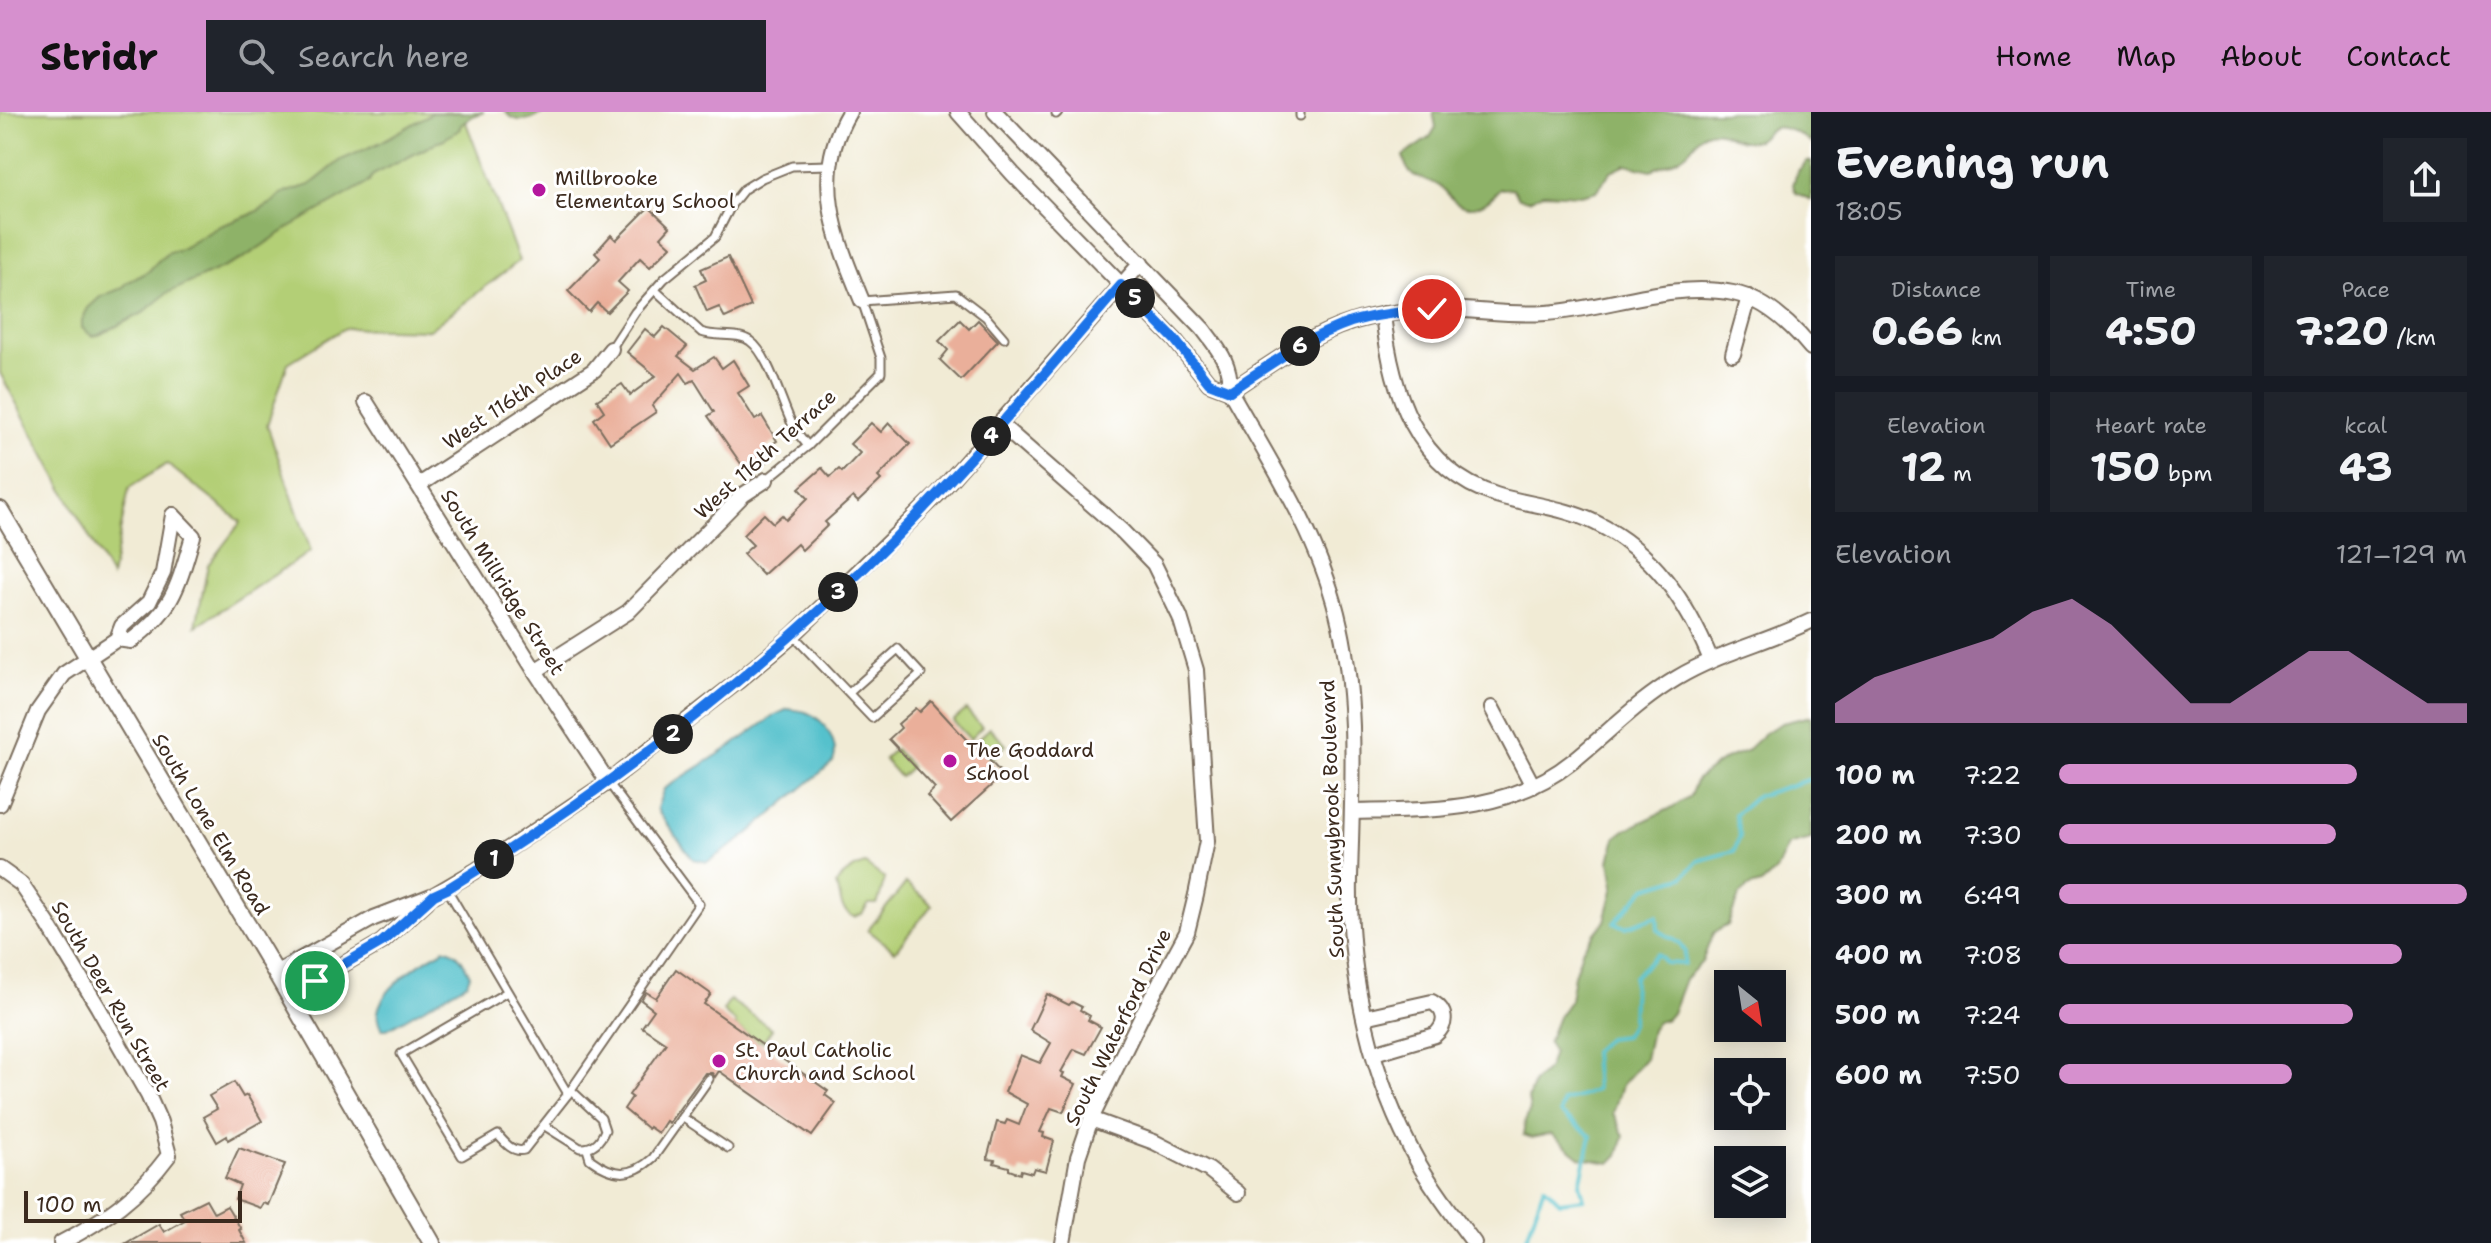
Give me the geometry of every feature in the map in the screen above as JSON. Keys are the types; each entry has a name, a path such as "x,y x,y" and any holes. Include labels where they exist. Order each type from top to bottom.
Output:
{"street":[{"name":"West 116th Terrace","path":"849,112 836,143 829,185 832,223 862,301"},
{"name":"South Sunnybrook Boulevard","path":"958,112 1013,174 1175,340 1209,383 1230,391"},
{"name":"South Sunnybrook Boulevard","path":"995,112 1188,312 1215,345 1231,372 1230,391 1309,534 1337,613 1351,698 1353,812 1350,881 1353,944 1365,1017 1393,1111 1419,1164 1474,1243"},
{"path":"289,996 382,942 440,892 608,782 706,708 793,635 892,541 1001,425 1141,263"},
{"path":"1230,391 1287,353 1318,337 1351,322 1383,314 1432,309 1546,313 1681,290 1710,289 1749,297 1785,321 1811,348"},
{"path":"1733,354 1749,297"},
{"path":"1383,314 1398,392 1411,424 1429,450 1457,475 1493,494 1595,522 1643,555 1675,591 1711,660"},
{"name":"West 116th Place","path":"419,485 594,370 611,349"},
{"name":"South Millridge Street","path":"366,402 608,782"},
{"name":"South Waterford Drive","path":"1001,425 1122,531 1154,564 1180,617 1196,670 1207,841 1196,895 1187,932 1091,1119 1078,1157 1063,1243"},
{"name":"West 116th Terrace","path":"535,671 628,612 743,495 766,480"},
{"name":"South Lone Elm Road","path":"0,510 276,973 432,1243"},
{"path":"0,804 38,711 64,674 117,639 122,626 149,602 163,573 173,515 193,536 170,603 153,624 131,641 117,639"},
{"path":"1353,812 1451,809 1490,801 1533,786 1573,760 1642,700 1711,660 1811,621"},
{"path":"1492,708 1533,786"},
{"name":"South Deer Run Street","path":"0,869 21,884 98,1007 148,1095 160,1122 169,1155 128,1202 61,1243"},
{"path":"276,973 374,918 440,892"},
{"path":"1365,1017 1432,1002 1439,1006 1445,1021 1435,1035 1374,1053"},
{"path":"1091,1119 1154,1142 1196,1163 1238,1193"}],"lane":[{"name":"West 116th Place","path":"611,349 635,312 655,290 715,237 732,204 744,189 792,166 830,165"},
{"path":"655,290 701,332 723,337 738,336 751,341 765,362 794,428 808,446"},
{"path":"862,301 956,294 986,317 1004,338"},
{"name":"West 116th Terrace","path":"766,480 808,446 881,373 881,358 862,301"},
{"path":"793,635 872,718 921,674 898,649 849,693"},
{"path":"507,992 401,1054 462,1156 498,1135 513,1149 524,1150 570,1092 699,904 608,782"},
{"path":"440,892 570,1092 595,1110 605,1124 605,1130 599,1142 587,1149 570,1143 545,1126"},
{"path":"587,1149 590,1159 612,1172 628,1173 643,1167 653,1158 709,1079"},
{"path":"682,1117 728,1148"}],"green space":[{"path":"0,112 462,112 519,261 429,330 345,328 288,363 267,425 311,551 196,626 208,565 241,522 167,464 129,488 111,577 0,373"},
{"path":"484,112 473,116 444,139 373,175 369,182 290,227 242,259 167,293 143,313 99,335 92,336 82,328 88,308 100,297 148,272 169,252 181,249 220,226 250,215 272,203 281,194 310,185 341,160 432,113"},
{"path":"505,112 545,112 524,120 514,119"},
{"path":"1433,112 1811,112 1811,143 1781,128 1771,129 1758,140 1750,141 1708,132 1682,156 1661,166 1651,170 1626,164 1611,171 1597,191 1581,195 1543,193 1529,200 1519,198 1513,188 1500,189 1486,202 1469,207 1457,203 1433,182 1416,177 1406,165 1403,156 1430,137 1436,127"},
{"path":"1807,161 1811,161 1811,200 1796,193 1793,185 1797,172"},
{"path":"966,710 982,727 970,739 953,721"},
{"path":"1811,716 1811,839 1788,845 1776,871 1739,896 1728,925 1713,933 1702,962 1685,979 1672,1013 1667,1019 1657,1022 1651,1030 1645,1059 1622,1085 1613,1113 1624,1136 1618,1155 1610,1163 1581,1158 1551,1134 1531,1138 1523,1135 1530,1110 1528,1099 1534,1082 1548,1068 1553,1052 1548,1042 1558,1017 1570,1000 1583,948 1605,921 1614,886 1610,861 1616,837 1690,796 1697,779 1725,759 1746,751 1766,732 1782,723"},
{"path":"990,728 1006,745 991,759 976,741"},
{"path":"895,749 911,767 900,777 884,759"},
{"path":"865,864 884,878 883,884 877,904 869,904 862,914 854,917 843,907 836,885 849,872"},
{"path":"906,883 932,905 895,951 868,930"},
{"path":"730,1000 772,1029 763,1042 758,1042 735,1026 736,1023 723,1011"}],"water":[{"path":"788,709 808,713 820,721 833,740 833,762 742,839 707,862 693,859 659,813 657,808 664,789"},
{"path":"445,949 454,952 463,962 470,975 467,983 382,1029 378,1017 387,994 409,972"}],"building":[{"path":"649,207 670,227 661,237 671,246 650,267 640,258 618,282 628,291 607,312 597,303 589,312 568,291 600,258 595,253 611,235 616,240"},
{"path":"728,257 751,306 725,318 719,307 707,312 695,285 706,280 701,269"},
{"path":"960,320 969,329 978,320 998,341 961,380 940,360 948,350 939,341"},
{"path":"664,327 687,346 678,356 695,369 714,357 722,368 733,360 749,386 738,393 755,420 762,416 777,441 766,448 773,458 748,474 708,416 714,412 694,380 688,383 681,373 652,406 656,412 610,443 594,419 604,411 597,400 622,384 630,395 656,376 627,352 645,329 655,337"},
{"path":"871,423 881,432 889,423 910,444 878,477 881,480 858,502 853,497 825,522 828,525 802,550 797,544 763,575 743,554 753,545 743,535 764,514 773,523 782,515 786,520 808,498 799,488 822,468 830,477 839,469 842,472 860,453 850,444"},
{"name":"The Goddard School","path":"931,701 1003,775 951,822 927,796 935,788 889,739 901,728 898,724 916,708 920,712"},
{"name":"St. Paul Catholic Church and School","path":"676,969 711,994 704,1004 828,1091 825,1095 836,1103 812,1136 719,1071 715,1077 712,1073 705,1073 669,1123 666,1121 658,1133 648,1129 624,1109 632,1097 629,1095 666,1043 642,1027 654,1010 641,1000 646,992 656,998"},
{"path":"1047,994 1069,1005 1072,1002 1082,1007 1080,1010 1090,1016 1088,1020 1101,1027 1086,1054 1074,1049 1061,1072 1064,1073 1062,1077 1076,1084 1063,1112 1051,1108 1040,1132 1044,1133 1043,1137 1054,1141 1046,1171 1034,1168 1032,1173 1021,1170 1020,1174 994,1163 995,1160 987,1159 997,1122 1005,1124 1007,1120 1019,1125 1027,1104 1005,1092 1020,1055 1040,1063 1051,1043 1030,1030"},
{"path":"234,1082 243,1097 247,1095 262,1121 228,1140 227,1136 217,1142 203,1117 217,1109 209,1096"},
{"path":"239,1148 285,1164 268,1205 263,1203 260,1208 235,1199 240,1185 225,1178"},
{"path":"206,1199 214,1213 227,1206 246,1243 126,1243 159,1224 164,1232 185,1220 180,1212"}],"waterway":[{"path":"1525,1243 1544,1186 1560,1202 1584,1199 1580,1184 1591,1136 1560,1113 1563,1101 1596,1090 1593,1052 1607,1038 1624,1036 1632,1023 1634,977 1657,954 1666,963 1684,964 1685,951 1679,943 1658,930 1657,916 1626,927 1614,923 1646,888 1683,877 1698,861 1734,851 1740,836 1735,815 1757,796 1811,779"}],"place":[{"name":"Millbrooke Elementary School","path":"539,190"},
{"name":"The Goddard School","path":"950,761"},
{"name":"St. Paul Catholic Church and School","path":"719,1061"}],"route":[{"path":"315,981 382,942 434,895 545,826 608,782 706,708 793,635 938,494 1121,285 1175,340 1209,383 1230,391 1287,353 1351,322 1383,314 1432,309"}]}
